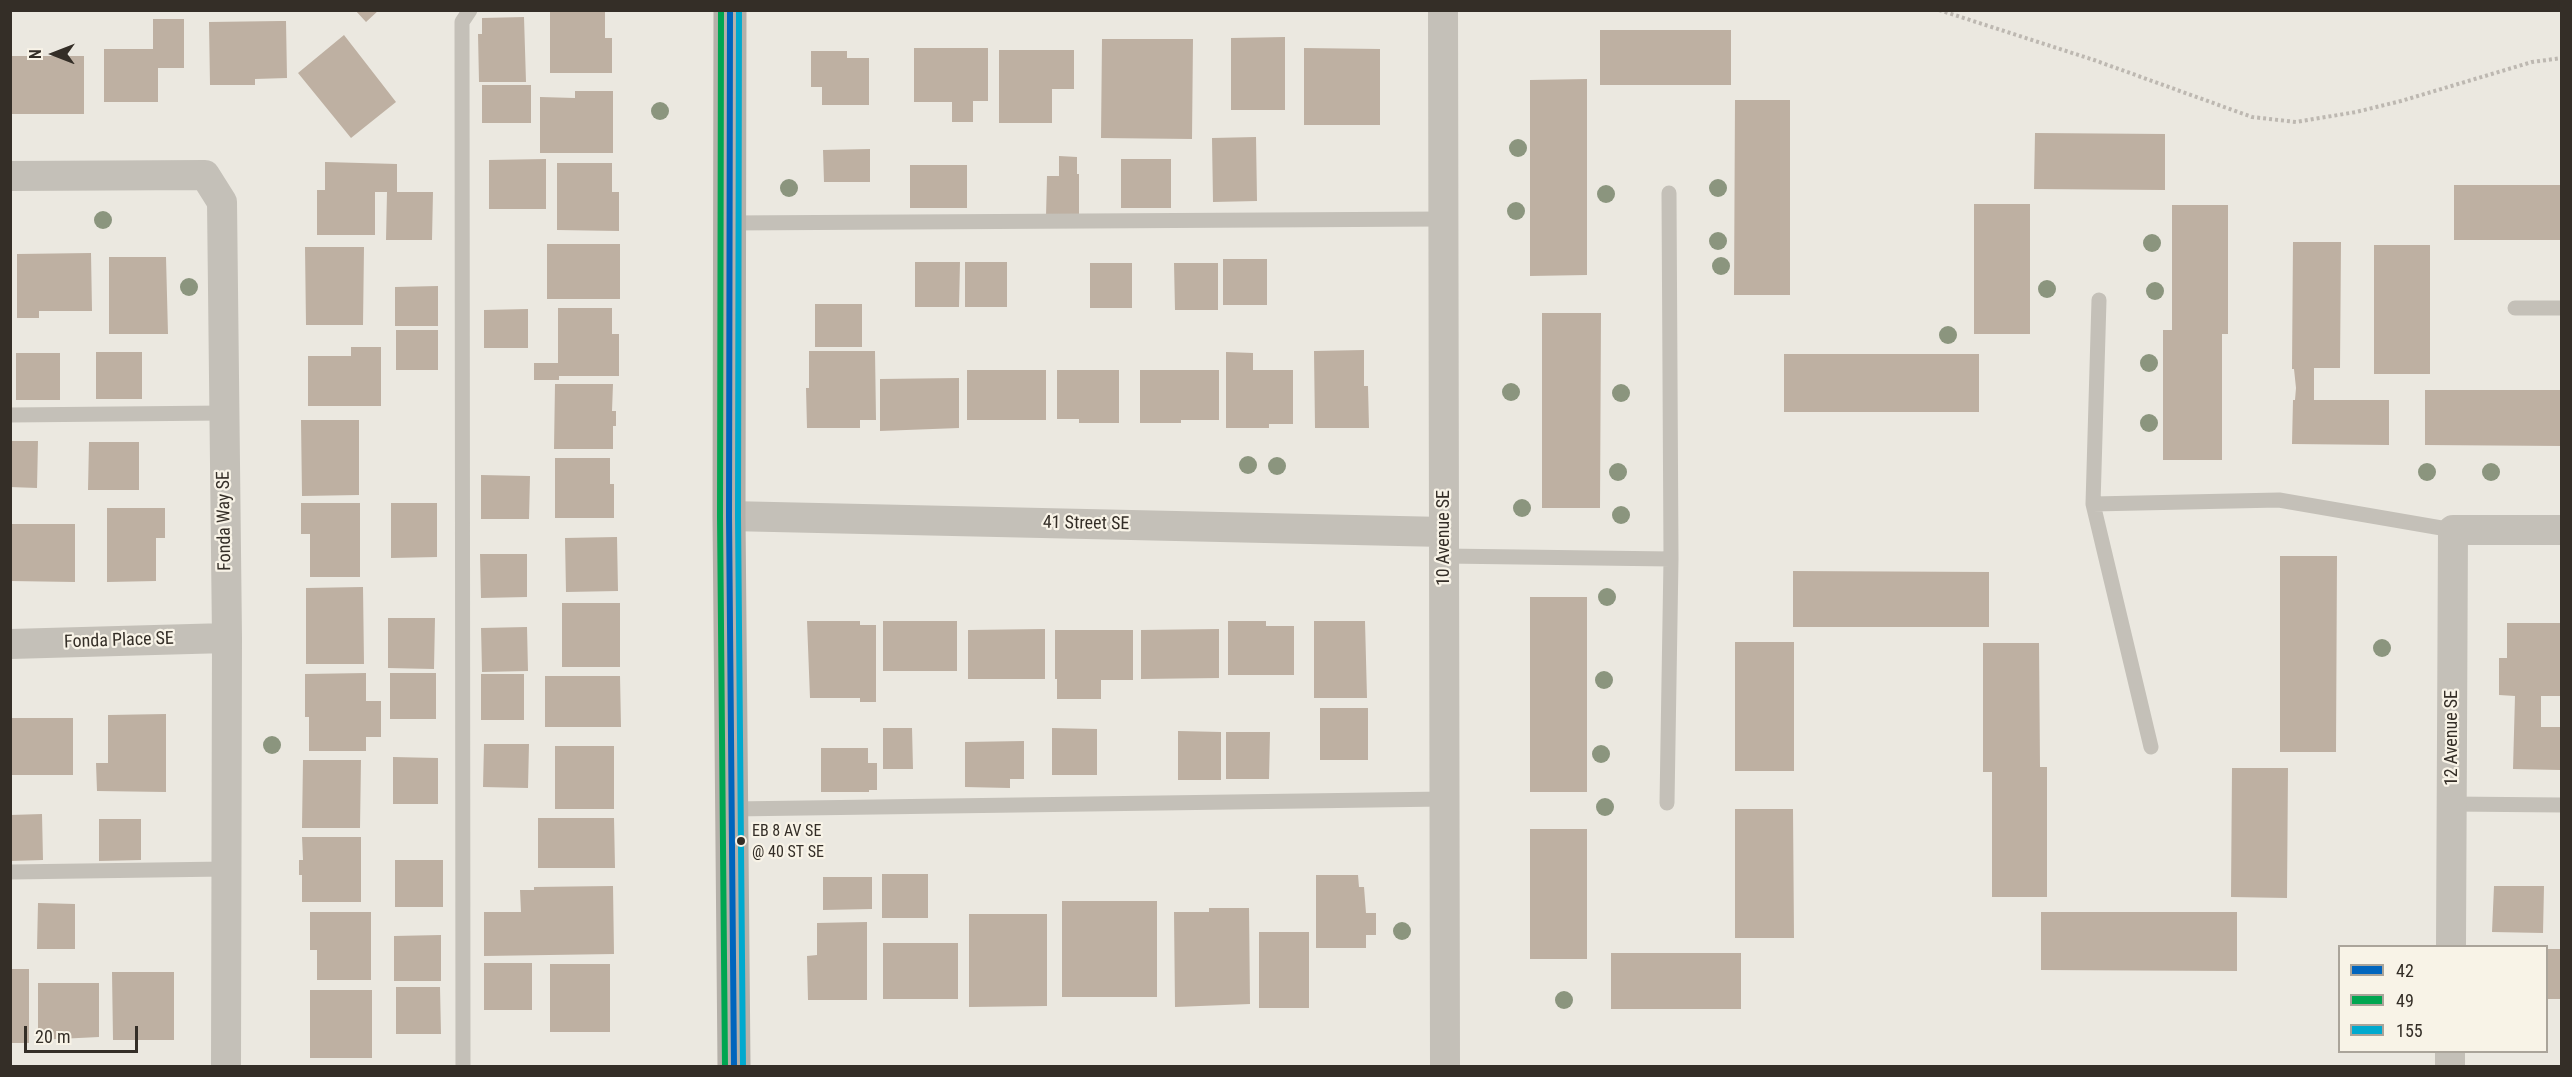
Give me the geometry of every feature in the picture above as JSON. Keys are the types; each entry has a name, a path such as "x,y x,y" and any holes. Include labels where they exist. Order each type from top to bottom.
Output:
{"street":[{"path":"730,10 729,516 734,1066"},
{"name":"10 Avenue SE","path":"1443,10 1445,1066"},
{"name":"Fonda Way SE","path":"10,176 205,175 222,202 227,638 226,1066"},
{"name":"41 Street SE","path":"729,516 1444,544"},
{"path":"2453,530 2562,530"},
{"name":"12 Avenue SE","path":"2451,945 2453,530"},
{"name":"Fonda Place SE","path":"10,644 227,638"}],"lane":[{"path":"463,1066 462,22 470,10"},
{"path":"1667,803 1671,559 1670,193"},
{"path":"728,223 1443,219"},
{"path":"2099,300 2093,504 2151,747"},
{"path":"2515,308 2562,308"},
{"path":"10,415 224,413"},
{"path":"2093,504 2279,500 2453,530"},
{"path":"1444,544 1671,559"},
{"path":"733,809 1445,799"},
{"path":"2451,804 2562,805"},
{"path":"10,872 226,869"}],"path":[{"path":"1939,10 2094,60 2252,117 2296,122 2356,112 2532,62 2562,58"}],"building":[{"path":"355,10 379,10 366,22"},
{"path":"550,10 605,10 605,38 612,38 612,73 550,73"},
{"path":"524,17 526,82 479,82 478,34 482,34 482,18"},
{"path":"153,19 184,19 184,68 158,68 158,102 104,102 104,49 153,49"},
{"path":"286,21 287,78 255,79 255,85 210,85 209,22"},
{"path":"1600,30 1731,30 1731,85 1600,85"},
{"path":"344,35 396,102 351,138 298,73"},
{"path":"1285,37 1285,110 1231,110 1231,38"},
{"path":"1102,39 1193,39 1192,139 1101,138"},
{"path":"914,48 988,48 988,101 973,101 973,122 952,122 952,102 914,102"},
{"path":"1304,48 1380,49 1380,125 1304,125"},
{"path":"999,50 1074,50 1074,89 1052,89 1052,123 999,123"},
{"path":"811,51 847,51 847,58 869,58 869,105 822,105 822,87 811,87"},
{"path":"10,56 84,56 84,114 10,114"},
{"path":"1587,79 1587,275 1530,276 1530,80"},
{"path":"482,85 531,85 531,123 482,123"},
{"path":"575,91 613,91 613,153 540,153 540,97 575,98"},
{"path":"1735,100 1790,100 1790,295 1734,295"},
{"path":"2035,133 2165,134 2165,190 2034,189"},
{"path":"1256,137 1257,201 1213,202 1212,138"},
{"path":"870,149 870,182 824,182 823,150"},
{"path":"1059,156 1077,157 1079,216 1046,216 1047,176 1059,176"},
{"path":"546,159 546,209 489,209 489,160"},
{"path":"1121,159 1171,159 1171,208 1121,208"},
{"path":"325,162 397,164 397,192 433,192 432,240 386,240 387,192 375,192 375,235 317,235 317,190 325,190"},
{"path":"557,163 612,163 612,192 619,192 619,231 557,230"},
{"path":"910,165 967,165 967,208 910,208"},
{"path":"2454,185 2562,185 2562,240 2454,240"},
{"path":"1974,204 2030,204 2030,334 1974,334"},
{"path":"2172,205 2228,205 2228,334 2222,334 2222,460 2163,460 2163,330 2172,330"},
{"path":"2293,242 2341,242 2340,368 2314,368 2314,400 2389,400 2389,445 2292,444 2293,400 2295,400 2296,388 2294,369 2292,369"},
{"path":"547,244 620,244 620,299 547,299"},
{"path":"2374,245 2430,245 2430,374 2374,374"},
{"path":"305,247 364,247 363,325 306,325"},
{"path":"91,253 92,311 39,311 39,318 17,318 17,254"},
{"path":"109,257 166,257 168,334 109,334"},
{"path":"1223,259 1267,259 1267,305 1223,305"},
{"path":"915,262 960,262 959,307 915,307"},
{"path":"965,262 1007,262 1007,307 965,307"},
{"path":"1090,263 1132,263 1132,308 1090,308"},
{"path":"1174,263 1218,263 1218,310 1175,310"},
{"path":"438,286 438,326 395,326 395,287"},
{"path":"815,304 862,304 862,347 815,347"},
{"path":"558,308 612,308 612,334 619,334 619,376 559,376 559,380 534,380 534,363 558,363"},
{"path":"528,309 528,348 484,348 484,310"},
{"path":"1542,313 1601,313 1600,508 1542,508"},
{"path":"396,330 438,330 438,370 396,370"},
{"path":"351,347 381,347 381,406 308,406 308,356 351,356"},
{"path":"1364,350 1364,386 1368,386 1369,428 1315,428 1314,351"},
{"path":"809,351 875,351 876,420 860,420 860,428 807,428 806,388 809,388"},
{"path":"96,352 142,352 142,399 96,399"},
{"path":"1226,352 1253,353 1253,370 1293,370 1293,424 1269,424 1269,428 1226,428"},
{"path":"16,353 60,353 60,400 16,400"},
{"path":"1784,354 1979,354 1979,412 1784,412"},
{"path":"967,370 1046,370 1046,420 967,420"},
{"path":"1057,370 1119,370 1119,423 1079,423 1079,419 1057,419"},
{"path":"1140,370 1219,370 1219,420 1140,423"},
{"path":"959,378 959,428 880,431 880,379"},
{"path":"555,384 613,384 612,411 616,411 616,426 613,426 613,449 554,449"},
{"path":"2425,390 2562,390 2562,446 2425,445"},
{"path":"301,420 359,420 359,495 302,496"},
{"path":"10,441 38,441 37,488 10,487"},
{"path":"89,442 139,442 139,490 88,490"},
{"path":"555,458 610,458 610,484 614,484 614,518 555,518"},
{"path":"481,475 530,476 529,519 481,519"},
{"path":"301,503 360,503 360,577 310,577 310,534 301,534"},
{"path":"391,503 437,503 437,557 391,558"},
{"path":"107,508 165,508 165,538 156,538 156,581 107,582"},
{"path":"10,524 75,524 75,582 10,581"},
{"path":"617,537 618,591 566,592 565,538"},
{"path":"480,554 527,554 527,597 481,598"},
{"path":"2280,556 2337,556 2336,752 2280,752"},
{"path":"1793,571 1989,572 1989,627 1793,627"},
{"path":"363,587 364,664 306,664 306,588"},
{"path":"1530,597 1587,597 1587,792 1530,792"},
{"path":"562,603 620,603 620,667 562,667"},
{"path":"388,618 435,618 434,669 388,668"},
{"path":"807,621 860,621 860,625 876,625 876,702 860,702 860,698 810,698"},
{"path":"883,621 957,621 957,671 883,671"},
{"path":"1228,621 1266,621 1266,626 1294,626 1294,675 1228,675"},
{"path":"1314,621 1365,621 1367,698 1314,698"},
{"path":"2507,623 2562,623 2562,696 2541,696 2541,727 2560,727 2560,770 2513,769 2515,696 2499,695 2499,658 2507,658"},
{"path":"527,627 528,671 482,672 481,628"},
{"path":"1045,629 1045,679 968,679 968,630"},
{"path":"1219,629 1219,678 1141,679 1141,630"},
{"path":"1055,630 1133,630 1133,680 1101,680 1101,699 1057,699"},
{"path":"1735,642 1794,642 1794,771 1735,771"},
{"path":"1983,643 2039,643 2040,767 2047,767 2047,897 1992,897 1992,772 1983,772"},
{"path":"366,673 366,701 381,701 381,737 366,737 366,751 309,751 309,717 305,717 305,674"},
{"path":"390,673 436,673 436,719 390,719"},
{"path":"481,674 524,674 524,720 481,720"},
{"path":"545,676 620,676 621,727 545,727"},
{"path":"1320,708 1368,708 1368,760 1320,760"},
{"path":"166,714 166,792 97,791 96,763 108,763 108,715"},
{"path":"10,718 73,718 73,775 10,775"},
{"path":"883,728 912,728 913,769 883,769"},
{"path":"1052,728 1097,729 1097,775 1052,775"},
{"path":"1178,731 1221,732 1221,780 1178,780"},
{"path":"1226,732 1270,732 1269,779 1226,779"},
{"path":"1024,741 1024,779 1010,779 1010,788 965,787 965,742"},
{"path":"484,744 529,744 528,788 483,787"},
{"path":"555,746 614,746 614,809 555,809"},
{"path":"821,748 868,748 868,763 877,763 877,790 821,792"},
{"path":"393,757 438,758 438,804 393,804"},
{"path":"303,760 361,760 360,828 302,828"},
{"path":"2232,768 2288,768 2287,898 2231,897"},
{"path":"1735,809 1793,809 1794,938 1735,938"},
{"path":"42,814 43,860 10,861 10,815"},
{"path":"538,818 614,818 615,868 538,868"},
{"path":"99,819 141,819 141,860 99,861"},
{"path":"1530,829 1587,829 1587,959 1530,959"},
{"path":"302,837 361,837 361,902 302,902 302,875 299,875 299,860 303,860"},
{"path":"395,860 443,860 443,907 395,907"},
{"path":"882,874 928,874 928,918 882,918"},
{"path":"1316,875 1358,875 1359,887 1364,887 1366,913 1376,913 1376,935 1366,935 1366,948 1316,948"},
{"path":"823,877 872,877 872,909 823,910"},
{"path":"613,886 614,954 484,956 484,912 521,912 520,890 534,890 534,887"},
{"path":"2494,886 2544,886 2543,933 2492,932"},
{"path":"1062,901 1157,901 1157,997 1062,997"},
{"path":"38,903 75,904 75,949 37,949"},
{"path":"1209,908 1249,908 1250,1004 1175,1007 1174,912 1209,912"},
{"path":"310,912 371,912 371,980 317,980 317,950 310,950"},
{"path":"2041,912 2237,912 2237,971 2041,970"},
{"path":"969,914 1047,914 1047,1006 969,1007"},
{"path":"867,922 867,1000 808,1000 807,956 817,955 817,923"},
{"path":"1259,932 1309,932 1309,1008 1259,1008"},
{"path":"441,935 441,981 394,981 394,936"},
{"path":"883,943 958,943 958,999 883,999"},
{"path":"2548,949 2562,949 2562,999 2548,999"},
{"path":"1611,953 1741,953 1741,1009 1611,1009"},
{"path":"484,963 532,963 532,1010 484,1010"},
{"path":"550,964 610,964 610,1032 550,1032"},
{"path":"10,969 29,969 29,1043 10,1043"},
{"path":"112,972 174,972 174,1040 113,1040"},
{"path":"38,983 99,983 99,1037 38,1040"},
{"path":"396,987 440,987 441,1034 396,1034"},
{"path":"310,990 372,990 372,1058 310,1058"}],"transit line":[{"name":"49","path":"721,10 720,516 725,1066"},
{"name":"42","path":"730,10 729,516 734,1066"},
{"name":"155","path":"739,10 738,516 743,1066"}],"place":[{"name":"EB 8 AV SE @ 40 ST SE","path":"741,841"}]}
